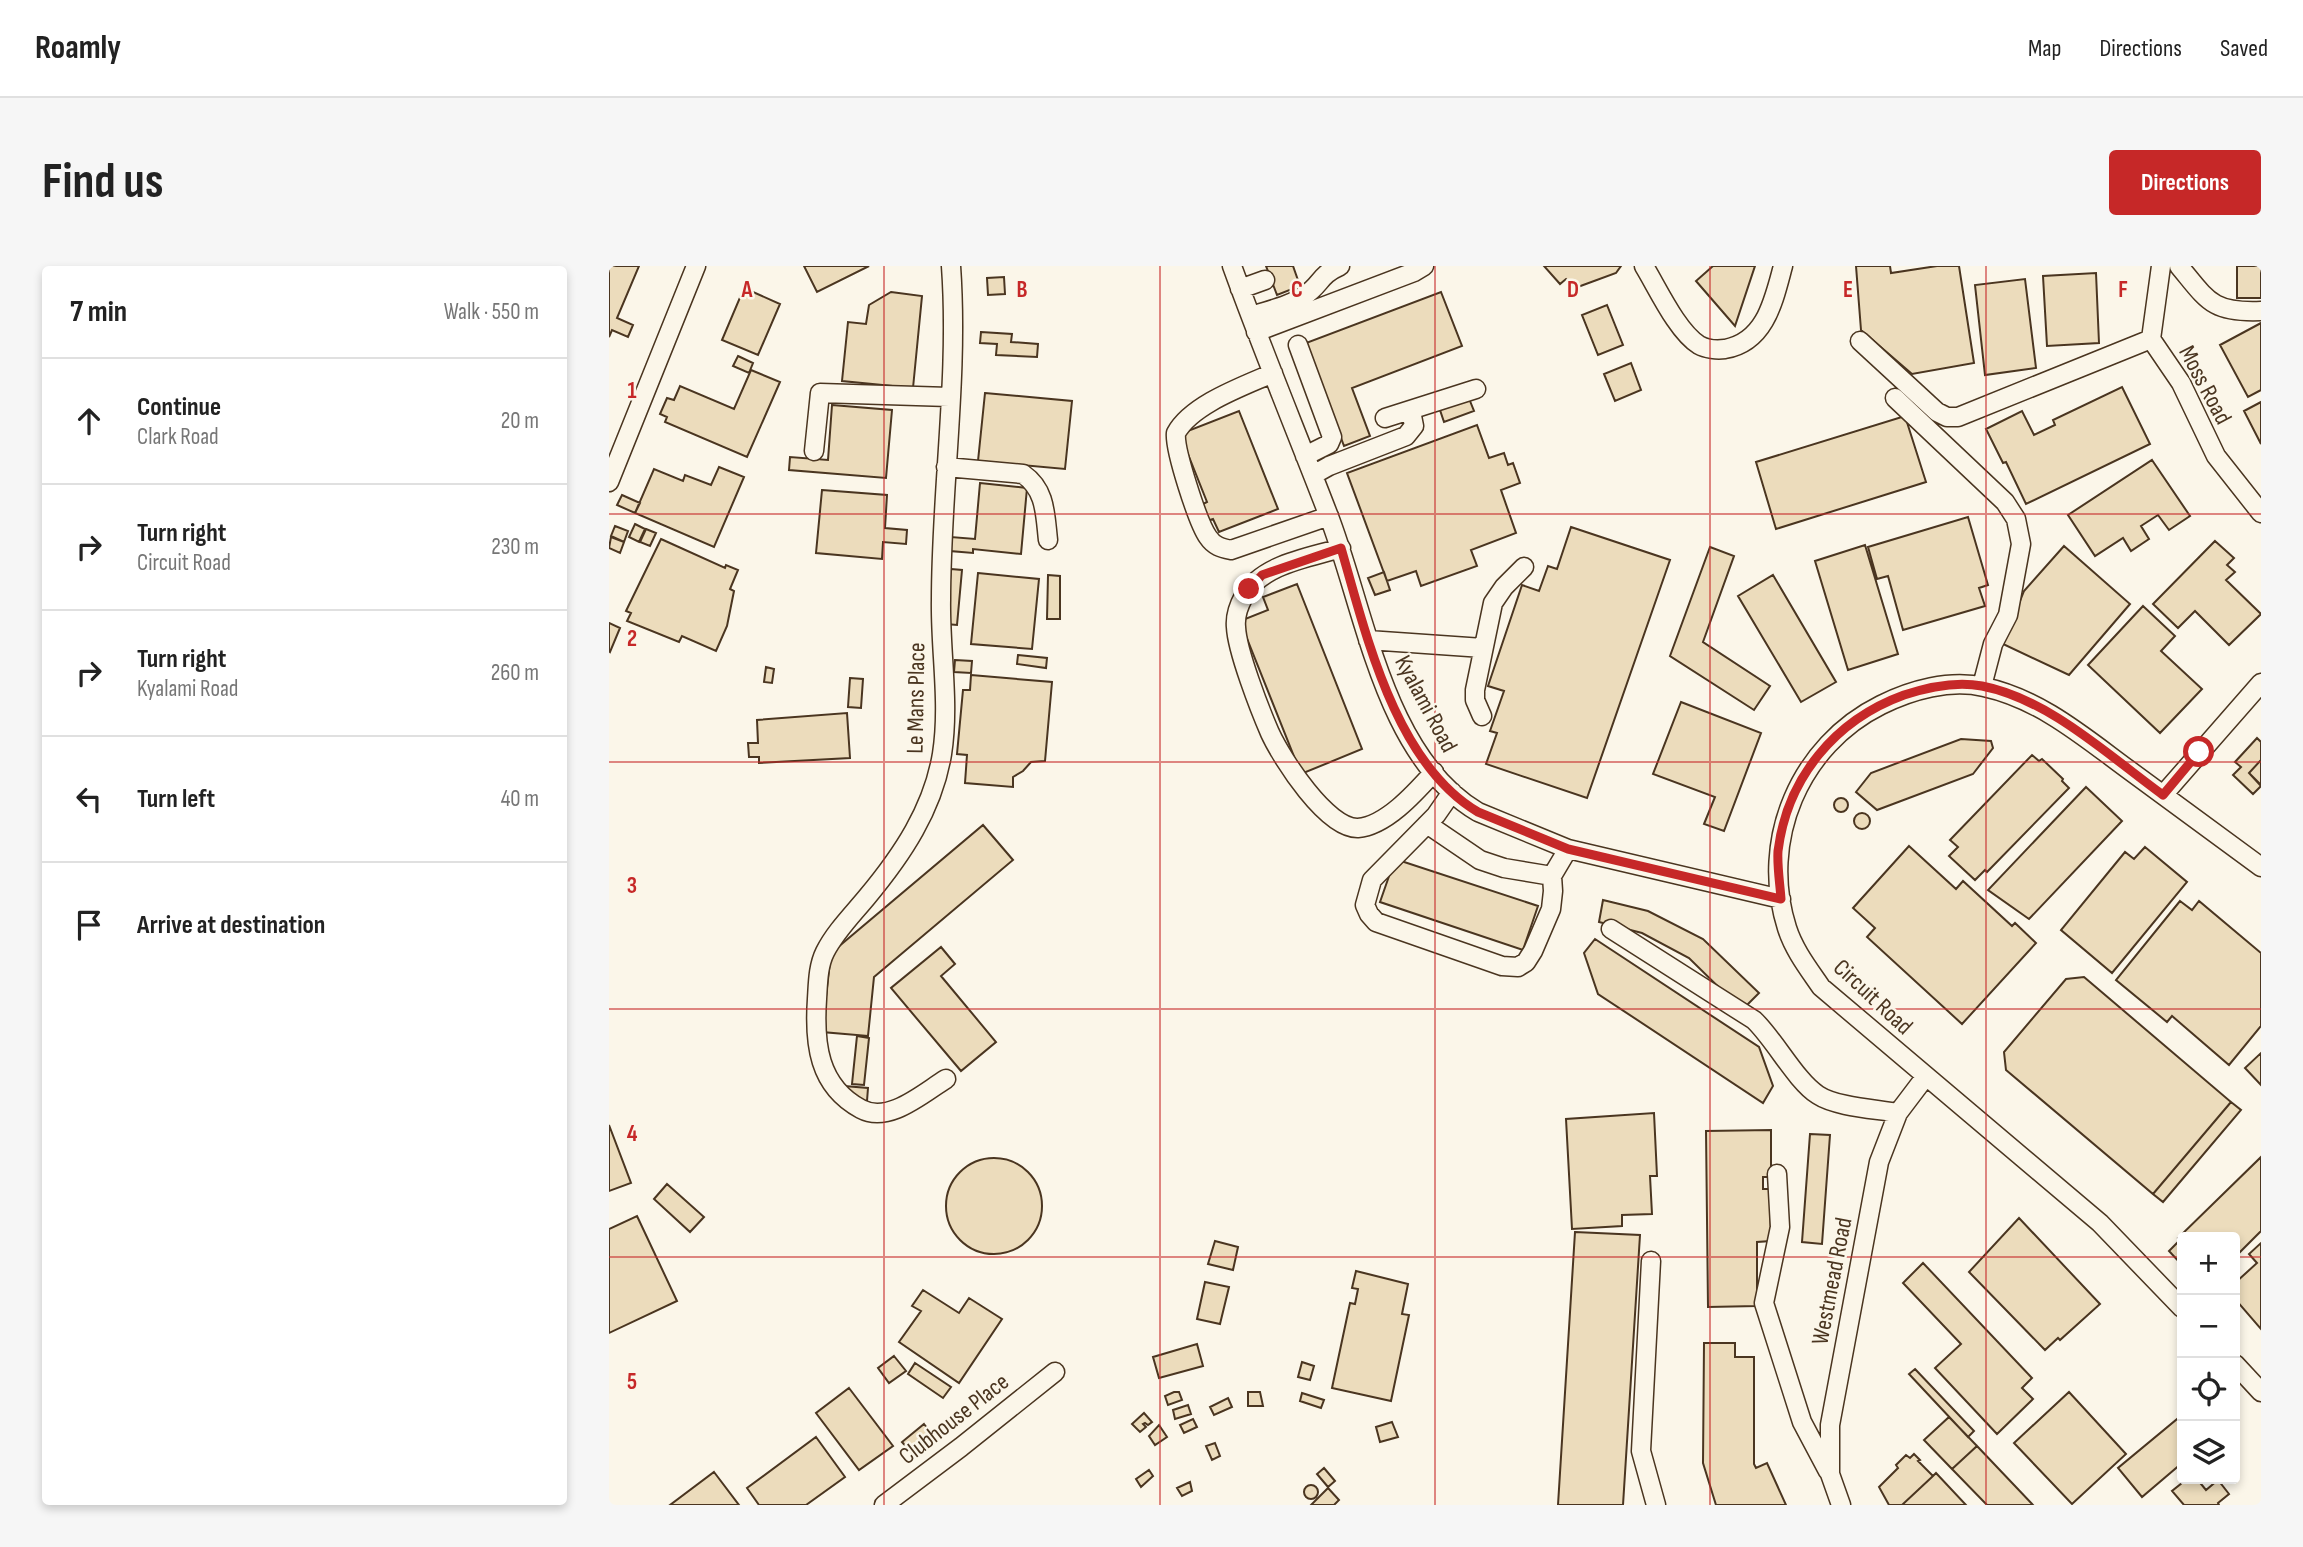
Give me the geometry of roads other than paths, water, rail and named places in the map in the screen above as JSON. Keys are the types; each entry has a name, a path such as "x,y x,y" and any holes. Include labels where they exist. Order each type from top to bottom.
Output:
{"lane":[{"path":"609,482 696,266"},
{"name":"Le Mans Place","path":"946,1079 889,1112 864,1111 841,1097 832,1083 820,1060 816,1042 816,1021 818,977 826,951 905,848 921,820 938,779 943,746 941,600 951,266"},
{"name":"Kyalami Road","path":"1232,266 1341,548 1386,692 1419,753 1434,772 1452,792 1478,812 1568,849 1781,899"},
{"path":"1253,324 1301,298 1312,290 1324,275 1340,266"},
{"path":"1253,324 1414,272 1424,266"},
{"path":"1644,266 1684,330 1700,346 1716,350 1746,341 1761,326 1768,315 1783,266"},
{"name":"Moss Road","path":"2161,266 2151,339 2181,383 2216,456 2261,513"},
{"path":"2179,266 2212,305 2235,310 2261,310"},
{"path":"1240,289 1265,279"},
{"path":"1860,341 1937,412 1947,417 1958,417 2151,339"},
{"path":"1298,345 1332,437 1329,444 1305,456"},
{"path":"1273,373 1233,390 1190,416 1176,433 1177,449 1204,530 1215,545 1231,550 1329,516"},
{"path":"1385,418 1476,389"},
{"path":"814,451 820,393 949,397"},
{"path":"1895,397 2005,502 2016,519 2021,544 2008,615 1993,644 1982,686"},
{"path":"1313,475 1329,466 1406,436 1414,426 1411,411"},
{"path":"946,467 1023,474 1033,481 1043,500 1048,540"},
{"path":"1341,548 1262,575 1243,598 1237,613 1236,628 1243,655 1271,735 1305,788 1335,820 1357,828 1378,822 1409,800 1434,772"},
{"path":"1482,716 1475,700 1475,690 1493,603 1504,587 1524,567"},
{"path":"1368,640 1483,648"},
{"path":"2163,795 2261,683"},
{"name":"Circuit Road","path":"2177,1303 2100,1223 1821,987 1791,937 1781,899 1778,853 1786,817 1797,787 1815,758 1834,737 1859,716 1892,700 1924,688 1962,684 1982,686 2040,707 2261,867"},
{"path":"1452,792 1436,815 1372,880 1365,905 1376,922 1502,966 1518,967 1526,962 1533,951 1551,909 1552,876 1568,849"},
{"path":"1427,824 1481,860 1504,868 1552,876"},
{"path":"1611,929 1754,1020 1818,1095 1830,1101 1898,1113"},
{"name":"Westmead Road","path":"1841,1505 1830,1474 1830,1425 1879,1162 1898,1113 1926,1076"},
{"path":"1777,1174 1780,1227 1764,1303 1802,1422 1830,1474"},
{"path":"1651,1261 1641,1451 1656,1505"},
{"path":"2240,1369 2261,1392"},
{"name":"Clubhouse Place","path":"884,1505 1055,1372"}]}
